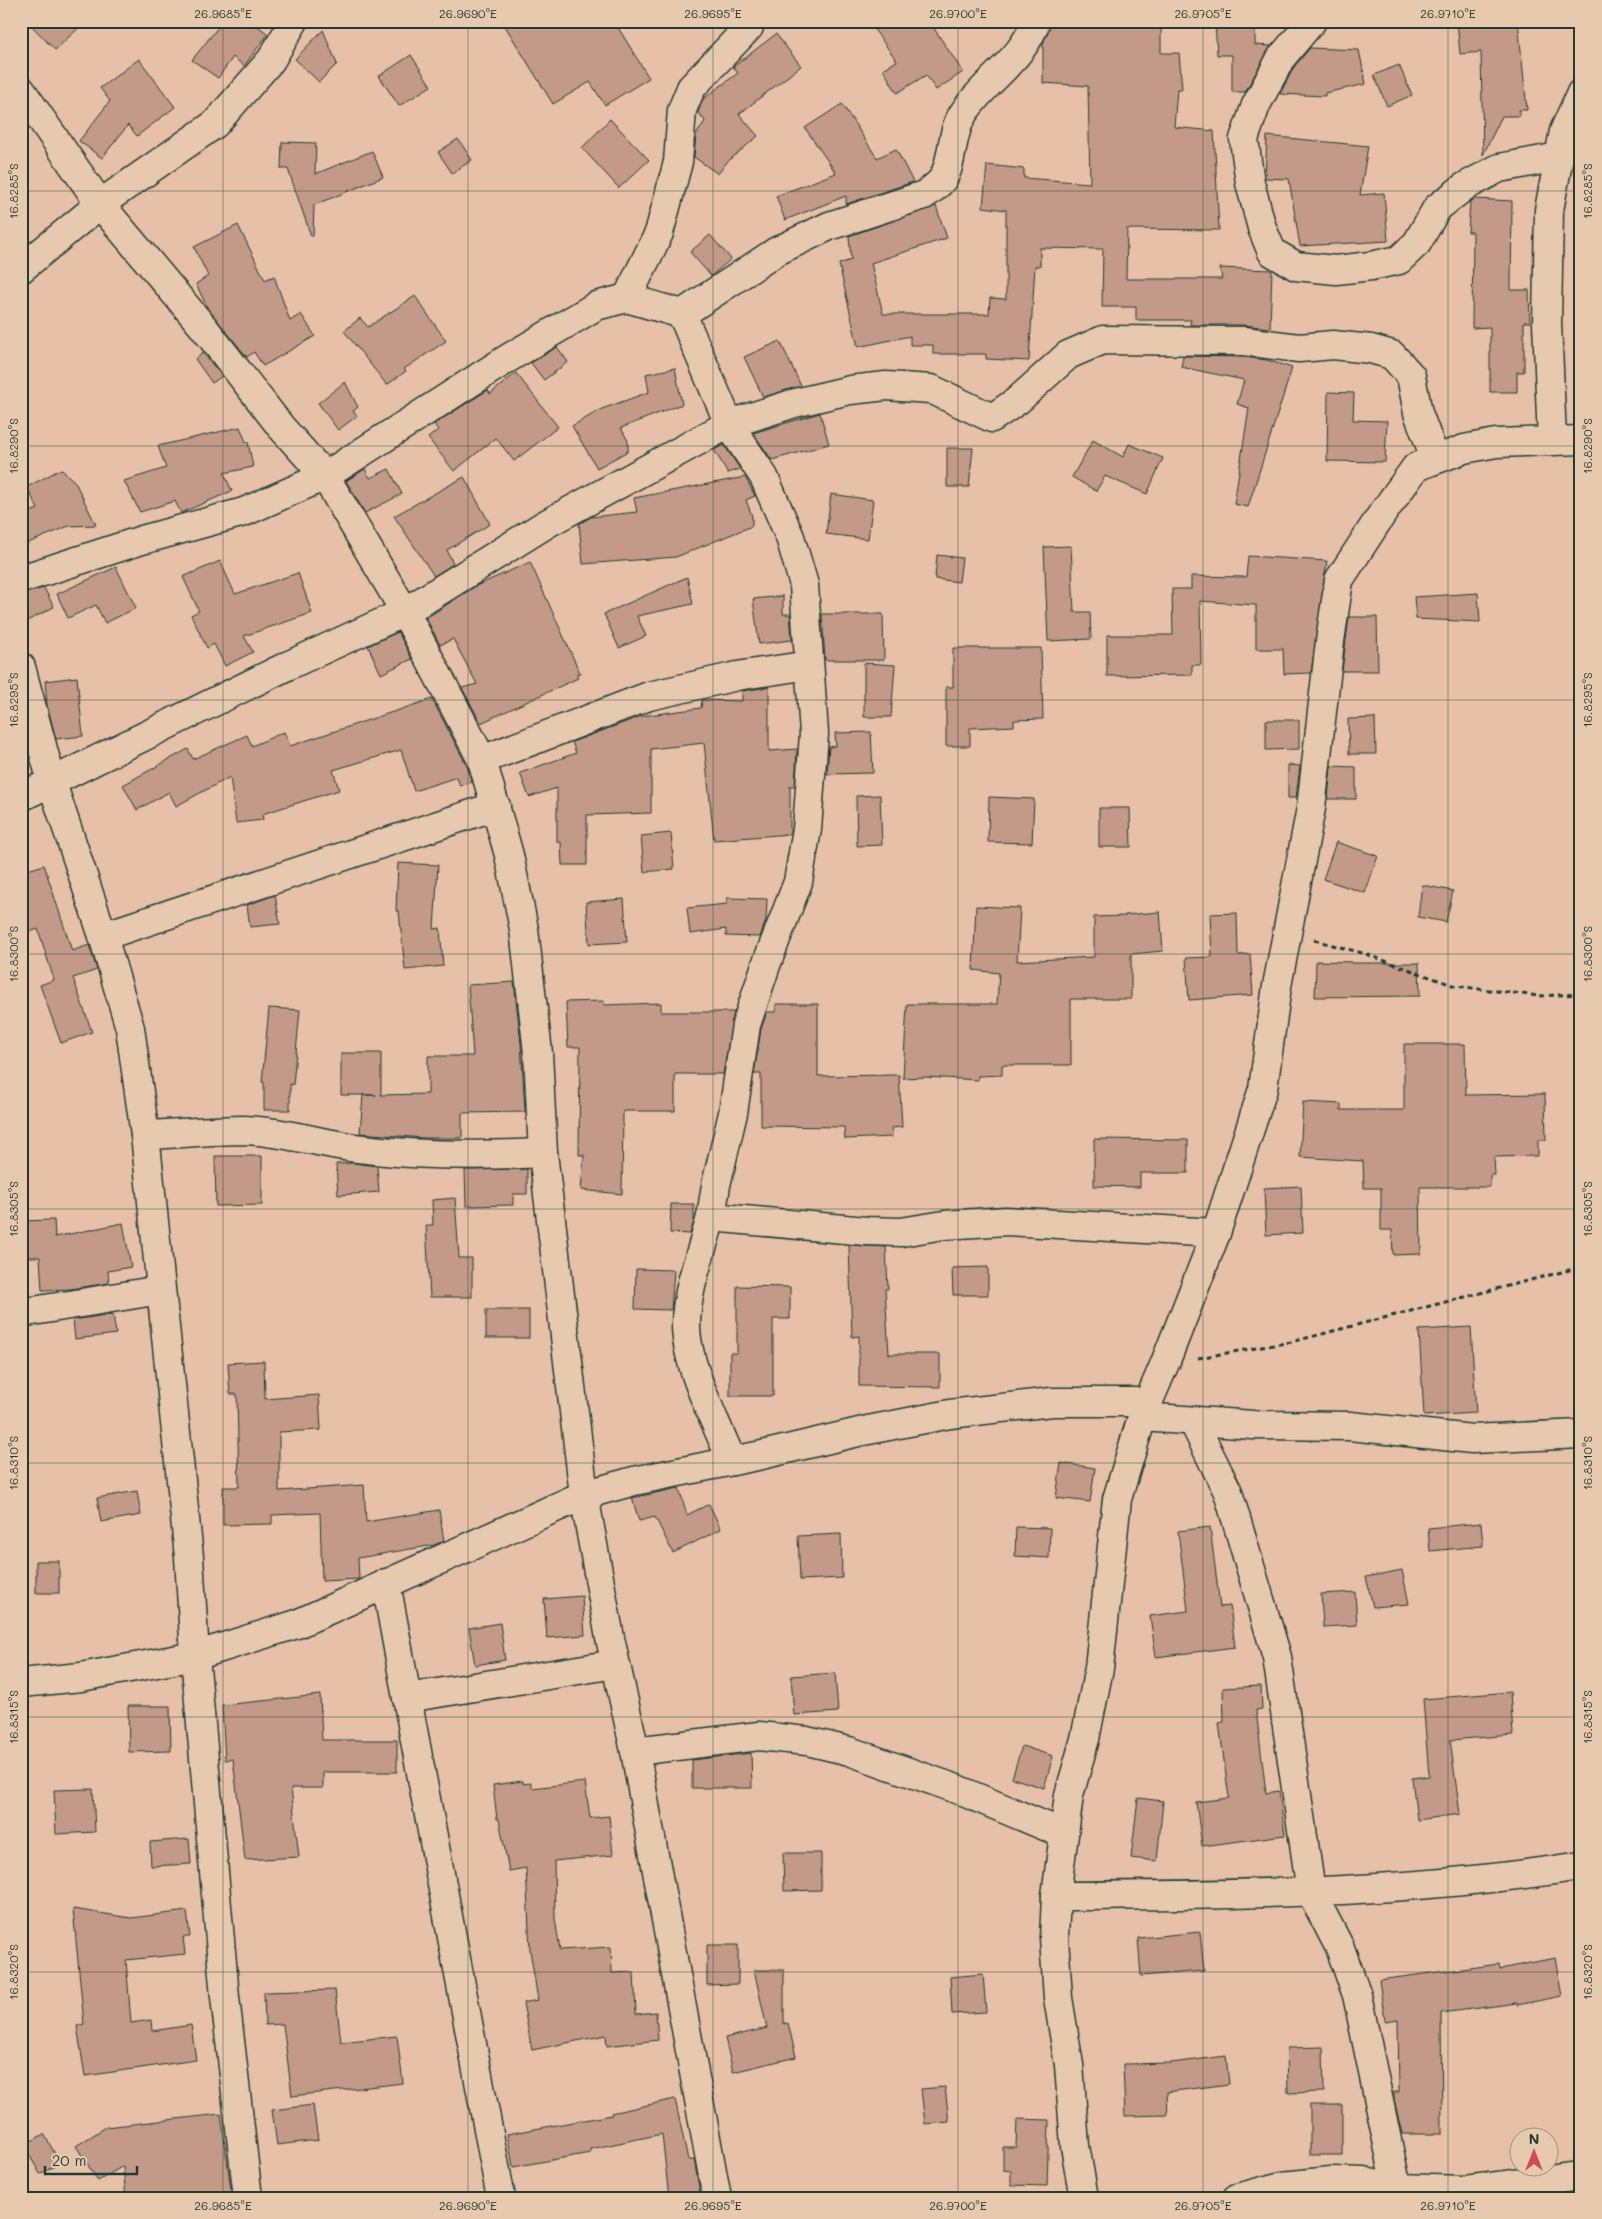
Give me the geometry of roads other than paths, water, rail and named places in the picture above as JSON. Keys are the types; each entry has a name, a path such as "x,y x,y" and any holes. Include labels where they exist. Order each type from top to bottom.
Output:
{"street":[{"path":"21,269 100,204 215,124 272,60 294,21"},
{"path":"627,298 659,232 678,162 682,110 691,88 749,27 749,21"},
{"path":"21,579 142,540 244,512 325,476 507,359 596,306 627,298 682,314 777,251 828,226 924,195 942,180 956,128 962,116 976,96 1028,41 1036,21"},
{"path":"1312,21 1281,58 1256,105 1244,139 1250,183 1262,228 1272,252 1296,266 1336,270 1371,266 1399,260 1417,243 1438,208 1464,187 1499,168 1559,157"},
{"path":"21,90 100,204 205,329 281,427 325,476 405,612 482,760 509,855 524,929 538,1052 543,1153 584,1495 615,1664 635,1751 717,2198"},
{"path":"1552,440 1547,322 1548,220 1564,131 1581,93"},
{"path":"682,314 729,424 764,477 790,537 804,585 814,734 807,829 798,882 766,964 746,1025 734,1113 716,1185 711,1217 690,1289 686,1324 689,1354 732,1461"},
{"path":"21,797 287,666 405,612 546,524 729,424 850,390 886,386 931,389 992,418 1017,401 1068,355 1103,340 1244,341 1299,348 1333,346 1371,348 1392,355 1410,376 1418,413 1434,458"},
{"path":"1084,2198 1075,2146 1069,2065 1058,1998 1054,1938 1056,1896 1069,1795 1085,1739 1099,1668 1117,1499 1145,1410 1216,1233 1263,1089 1277,986 1311,808 1330,641 1340,580 1382,514 1416,467 1434,458 1464,449 1496,443 1581,440"},
{"path":"482,760 649,696 737,676 809,665"},
{"path":"21,667 52,783 103,936 130,1028 144,1136 189,1557 194,1656 225,1997 248,2198"},
{"path":"103,936 496,806"},
{"path":"144,1136 244,1130 293,1136 355,1148 411,1154 486,1156 543,1153"},
{"path":"711,1217 866,1231 901,1232 944,1225 1006,1222 1216,1233"},
{"path":"21,1313 160,1290"},
{"path":"21,1683 81,1677 194,1656 297,1624 584,1495 634,1481 950,1414 1052,1402 1145,1410 1193,1421 1253,1425 1350,1426 1472,1439 1581,1434"},
{"path":"1193,1421 1228,1492 1277,1657 1311,1892 1340,1948 1357,1995 1398,2193"},
{"path":"386,1583 501,2198"},
{"path":"407,1698 615,1664"},
{"path":"635,1751 759,1736 807,1741 849,1750 954,1788 1064,1834"},
{"path":"1056,1896 1311,1892 1461,1881 1581,1866"},
{"path":"1237,2198 1282,2186 1331,2181 1364,2182 1398,2193 1464,2190 1581,2176"}]}
